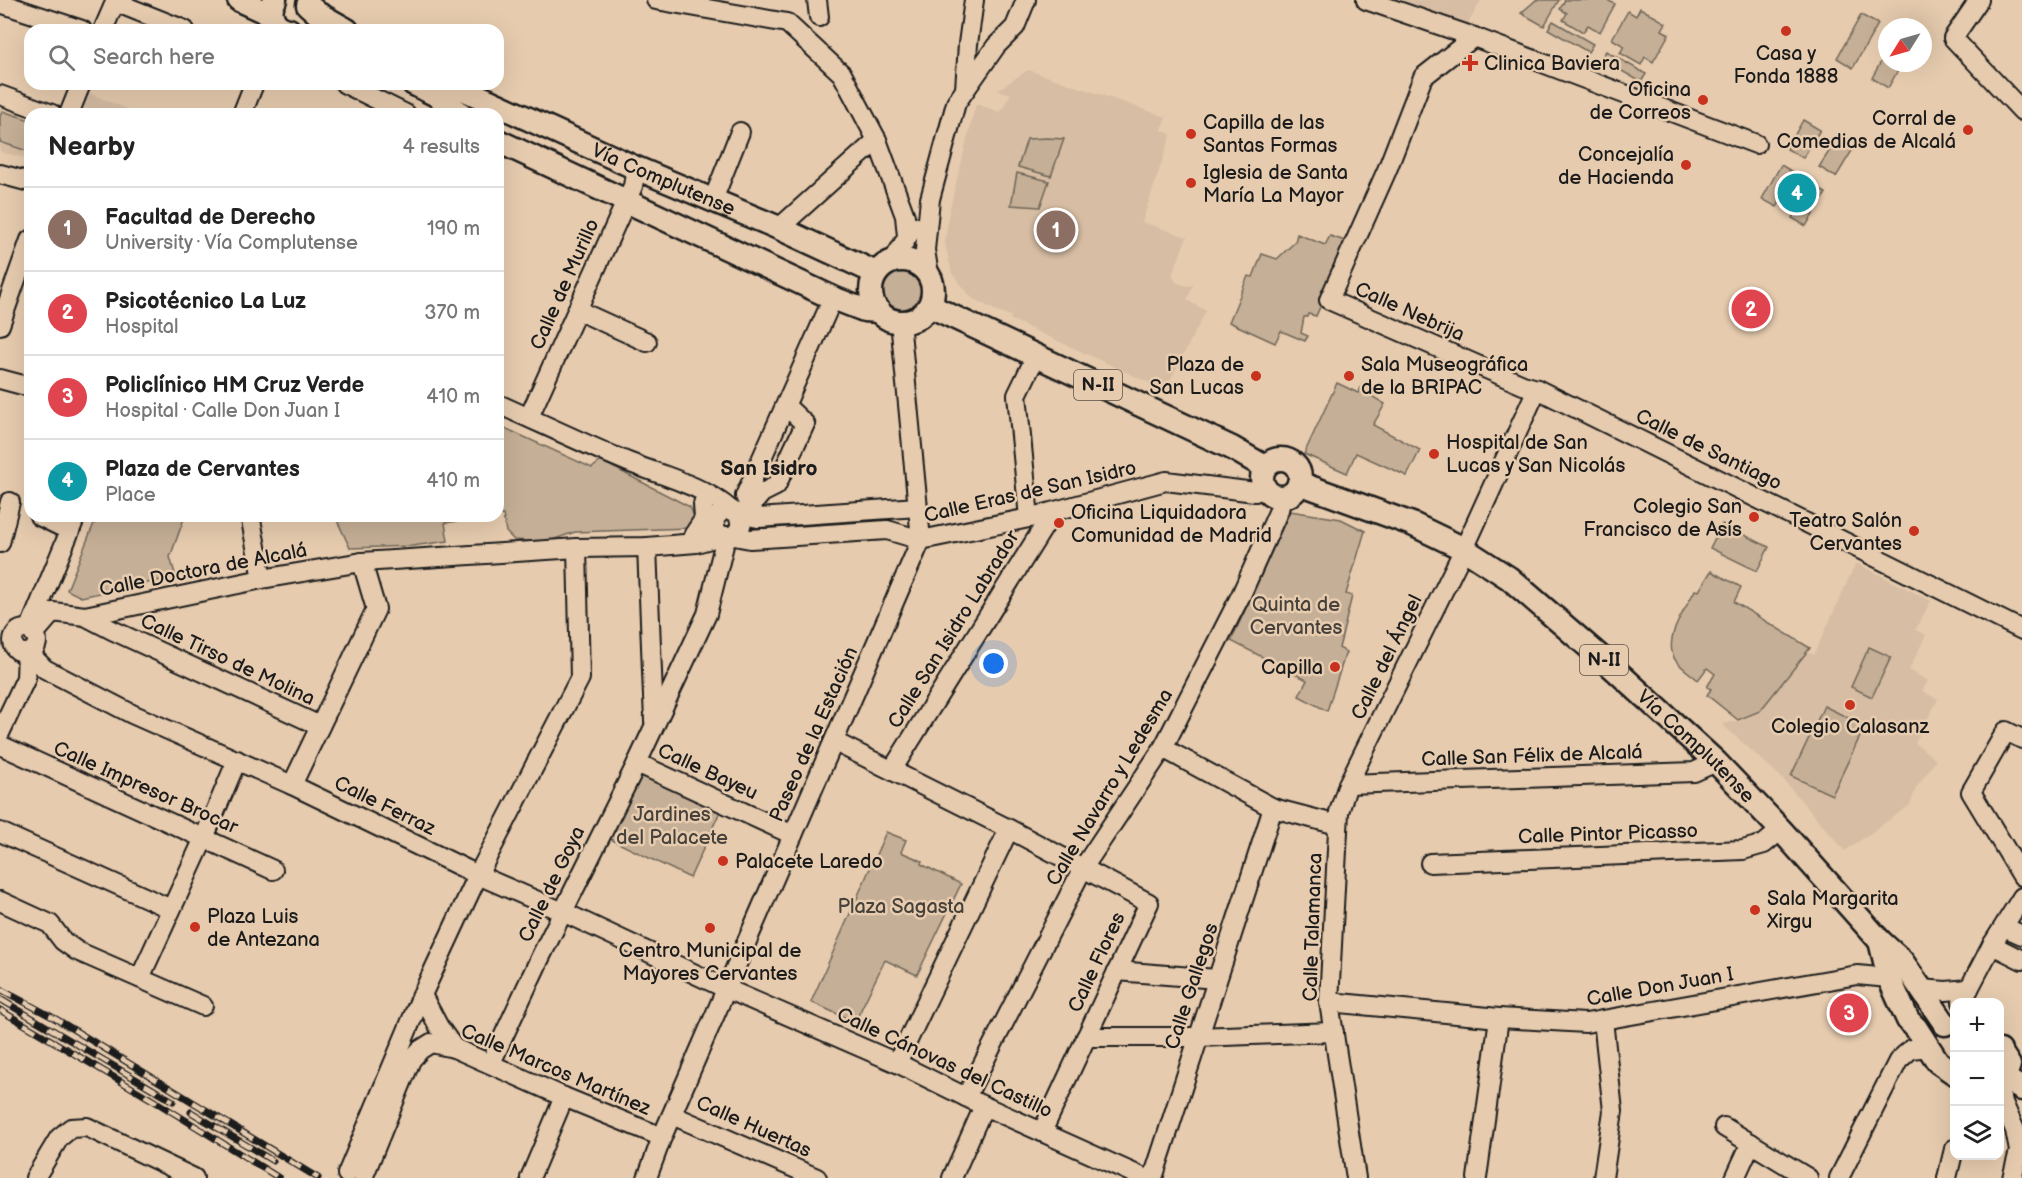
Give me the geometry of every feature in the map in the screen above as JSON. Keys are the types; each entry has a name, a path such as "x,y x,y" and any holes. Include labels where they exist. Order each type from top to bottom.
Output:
{"main road":[{"path":"239,0 286,24 306,21 309,16 307,2"},
{"path":"307,2 317,13 336,24"},
{"path":"426,90 453,108"},
{"name":"Vía Complutense","path":"462,90 494,108"},
{"name":"Vía Complutense","path":"504,114 779,228 885,267"},
{"name":"Vía Complutense","path":"504,144 833,298 864,310 879,311"},
{"path":"903,260 914,262 923,267 929,275 933,285 930,306 915,319 900,321 886,317 873,302 872,282 885,267 903,260"},
{"name":"Vía Complutense","path":"930,306 1232,448 1277,483 1412,524 1464,549 1509,578 1612,667 1716,762 1781,830 1880,941 1902,961 1920,989 1950,1021"},
{"name":"Vía Complutense","path":"1880,941 1889,978 1908,1020 1938,1062 1950,1071"},
{"path":"1929,1047 1933,1030 1950,1022"}],"street":[{"path":"656,0 787,23 842,74 877,140 905,216 907,236"},
{"path":"965,89 974,0"},
{"path":"929,275 925,250 930,199 956,103 996,46 1015,27 1026,0"},
{"path":"1366,0 1474,37 1756,144"},
{"path":"1979,0 1957,42 2022,111"},
{"path":"106,24 116,1 171,24"},
{"path":"0,3 64,24"},
{"name":"Calle Nebrija","path":"1474,37 1423,77 1387,170 1329,300 1523,385 1538,389"},
{"path":"71,108 79,90"},
{"path":"244,108 252,90"},
{"path":"357,90 394,108"},
{"path":"0,95 36,108"},
{"path":"713,200 740,132"},
{"path":"779,228 877,140"},
{"name":"Calle de Murillo","path":"529,417 633,186 636,168"},
{"path":"0,174 24,180"},
{"path":"885,267 930,199"},
{"path":"0,325 24,257"},
{"path":"694,534 704,519 719,526 741,526 745,496 833,298"},
{"path":"577,310 647,342"},
{"path":"900,321 921,540"},
{"path":"1029,518 1017,395 1036,356"},
{"path":"0,379 24,385"},
{"name":"Calle del Ángel","path":"1348,784 1464,549 1538,389"},
{"name":"Calle de Santiago","path":"1538,389 2022,630"},
{"path":"504,407 637,466 674,478 744,512"},
{"path":"637,466 719,526"},
{"name":"Calle Eras de San Isidro","path":"719,526 750,539 887,530 921,540 1029,518 1166,481 1255,492 1277,483"},
{"name":"Calle Navarro y Ledesma","path":"966,1097 1083,868 1163,748 1241,596 1279,510 1277,483"},
{"path":"0,543 5,500 24,509"},
{"name":"Calle Eras de San Isidro","path":"744,512 918,507"},
{"path":"719,526 719,512 744,512"},
{"name":"Calle San Isidro Labrador","path":"892,770 1053,512"},
{"path":"251,522 262,579"},
{"path":"19,635 73,524"},
{"name":"Calle Eras de San Isidro","path":"719,526 696,543 647,547 577,548 580,541 706,534 719,526"},
{"name":"Calle de Goya","path":"491,1063 707,614 719,526"},
{"name":"Paseo de la Estación","path":"647,1178 662,1137 921,540"},
{"name":"Calle de Goya","path":"647,547 654,726"},
{"path":"355,1176 422,995 478,875 580,678 577,548"},
{"name":"Calle Doctora de Alcalá","path":"19,635 53,612 85,616 262,579 362,562 577,548"},
{"path":"292,785 376,609 362,562"},
{"name":"Calle Tirso de Molina","path":"85,616 320,726"},
{"name":"Calle Ferraz","path":"19,635 16,648 28,653 45,669 76,686 727,989"},
{"path":"0,734 26,678 28,653"},
{"path":"2022,739 2006,731 1971,792 2022,876"},
{"name":"Calle Flores","path":"835,742 1009,829 1149,903 1042,1132"},
{"name":"Calle Impresor Brocar","path":"0,745 273,870"},
{"path":"1163,748 1273,808 1338,825"},
{"path":"140,978 237,760"},
{"name":"Calle San Félix de Alcalá","path":"1348,784 1694,772 1716,762"},
{"name":"Calle Bayeu","path":"637,763 793,835"},
{"name":"Calle Talamanca","path":"1348,784 1339,812 1329,1002 1356,1178"},
{"name":"Calle Gallegos","path":"1153,1178 1273,808"},
{"path":"897,1063 1009,829"},
{"name":"Calle Pintor Picasso","path":"1430,863 1743,850 1764,844 1781,830"},
{"path":"0,832 171,909"},
{"path":"1920,989 1946,991 1966,996 1992,945 2022,897"},
{"path":"0,901 50,924 63,942 77,951 203,1006"},
{"path":"2004,927 2022,935"},
{"path":"1992,945 2022,960"},
{"path":"1117,971 1217,979"},
{"name":"Calle Don Juan I","path":"1329,1002 1498,1018 1586,1023 1857,975 1889,978"},
{"name":"Calle Cánovas del Castillo","path":"727,989 897,1063 984,1106 1144,1178"},
{"path":"422,995 438,1027 454,1048"},
{"path":"1477,1178 1498,1018"},
{"path":"1603,1020 1613,1111 1603,1178"},
{"path":"1086,1038 1334,1032"},
{"name":"Calle Marcos Martínez","path":"355,1176 411,1060 431,1043 454,1048 491,1063 564,1097 662,1137"},
{"path":"1839,1178 1898,1060 1911,1049 1929,1047"},
{"path":"2008,1076 2014,1130 2020,1149 2012,1178"},
{"path":"530,1178 564,1097"},
{"path":"952,1178 984,1106"},
{"name":"Calle Huertas","path":"672,1115 818,1178"},
{"path":"35,1178 58,1138 71,1128 87,1127 194,1178"},
{"path":"1724,1127 1808,1178"},
{"path":"1735,1178 1751,1143"},
{"path":"1947,1178 1951,1160"}],"shaded area":[{"path":"1393,0 1481,0 1466,27"},
{"path":"1028,70 1166,117 1161,130 1171,134 1142,222 1187,237 1172,275 1177,283 1193,285 1187,300 1206,311 1165,390 1010,319 1011,316 972,298 952,273 945,243 949,212 976,104 1000,112 1011,94 998,90"},
{"path":"89,93 125,108 83,108"},
{"path":"0,100 24,111 24,158 0,152"},
{"name":"Colegio Calasanz","path":"1856,563 1931,601 1915,630 1926,635 1909,670 1928,681 1922,691 1938,699 1915,743 1936,760 1916,788 1910,805 1845,851 1781,777 1722,724 1742,720 1760,711 1807,652 1814,655"}],"green space":[{"path":"1536,0 1559,0 1544,26 1521,13"},
{"path":"1565,0 1607,0 1615,4 1600,32 1588,25 1583,32 1563,20 1567,13 1560,9"},
{"path":"1640,8 1666,23 1662,30 1669,34 1653,62 1645,57 1641,65 1620,53 1624,46 1612,39 1628,11 1636,16"},
{"path":"1861,15 1878,24 1853,68 1837,58"},
{"path":"1553,21 1593,44 1588,52 1548,29"},
{"path":"1606,51 1646,74 1641,82 1601,59"},
{"path":"1878,67 1878,72 1897,72 1888,88 1872,78"},
{"path":"2,111 24,118 24,150 0,142"},
{"path":"1803,120 1820,130 1803,158 1787,149"},
{"path":"1027,139 1064,139 1051,176 1018,167"},
{"path":"1837,139 1853,149 1836,177 1819,167"},
{"path":"1781,165 1796,174 1777,207 1762,199"},
{"path":"1017,173 1049,181 1040,207 1011,205"},
{"path":"1811,185 1826,193 1806,226 1792,218"},
{"path":"1297,234 1325,245 1330,236 1348,242 1316,316 1308,314 1304,317 1301,333 1308,336 1305,341 1281,331 1275,343 1229,322 1248,276 1253,277 1262,254 1277,259 1295,242"},
{"path":"902,268 910,269 917,274 922,281 922,297 917,304 910,309 902,310 894,309 887,304 882,297 881,289 882,281 887,274 894,269"},
{"path":"1337,383 1358,393 1363,384 1375,389 1373,397 1385,404 1373,425 1420,450 1407,476 1356,453 1347,473 1304,454"},
{"path":"504,428 592,468 601,461 690,507 695,518 689,528 575,532 546,542 514,540 506,532"},
{"name":"Quinta de Cervantes","path":"1290,511 1341,519 1365,531 1346,594 1352,596 1339,648 1346,652 1327,711 1299,696 1307,680 1231,641"},
{"path":"95,522 183,522 170,557 176,577 81,597 67,590"},
{"path":"338,522 451,522 445,523 448,541 412,546 350,548"},
{"path":"1722,524 1769,547 1757,571 1710,548"},
{"path":"1711,571 1741,587 1734,602 1810,648 1760,711 1738,720 1707,695 1711,689 1707,687 1715,674 1707,668 1698,680 1678,664 1672,653 1671,644 1676,625 1695,590 1699,591"},
{"path":"1869,647 1891,657 1872,697 1851,687"},
{"path":"1824,706 1865,726 1832,795 1791,776"},
{"name":"Jardines del Palacete","path":"643,770 722,807 690,878 610,839"},
{"name":"Plaza Sagasta","path":"886,832 906,840 901,852 922,861 921,864 961,884 917,975 885,960 855,1022 811,1002"}],"railway":[{"path":"0,989 56,1019 318,1178"},
{"path":"0,999 173,1101"},
{"path":"0,1010 279,1178"},
{"path":"191,1112 273,1161"}],"place":[{"name":"Casa y Fonda 1888","path":"1786,31"},
{"name":"Clinica Baviera","path":"1470,63"},
{"name":"Oficina de Correos","path":"1703,100"},
{"name":"Corral de Comedias de Alcalá","path":"1968,130"},
{"name":"Capilla de las Santas Formas","path":"1191,134"},
{"name":"Concejalía de Hacienda","path":"1686,165"},
{"name":"Iglesia de Santa María La Mayor","path":"1191,183"},
{"name":"Plaza de Cervantes","path":"1797,193"},
{"name":"Facultad de Derecho","path":"1056,230"},
{"name":"Psicotécnico La Luz","path":"1751,309"},
{"name":"Plaza de San Lucas","path":"1256,376"},
{"name":"Sala Museográfica de la BRIPAC","path":"1349,376"},
{"name":"Hospital de San Lucas y San Nicolás","path":"1434,454"},
{"name":"Colegio San Francisco de Asís","path":"1754,517"},
{"name":"Oficina Liquidadora Comunidad de Madrid","path":"1059,523"},
{"name":"Teatro Salón Cervantes","path":"1914,531"},
{"name":"Capilla","path":"1335,667"},
{"name":"Colegio Calasanz","path":"1850,705"},
{"name":"Palacete Laredo","path":"723,861"},
{"name":"Sala Margarita Xirgu","path":"1755,910"},
{"name":"Plaza Luis de Antezana","path":"195,927"},
{"name":"Centro Municipal de Mayores Cervantes","path":"710,928"},
{"name":"Policlínico HM Cruz Verde","path":"1849,1013"}],"district":[{"name":"San Isidro","path":"769,468"}]}
